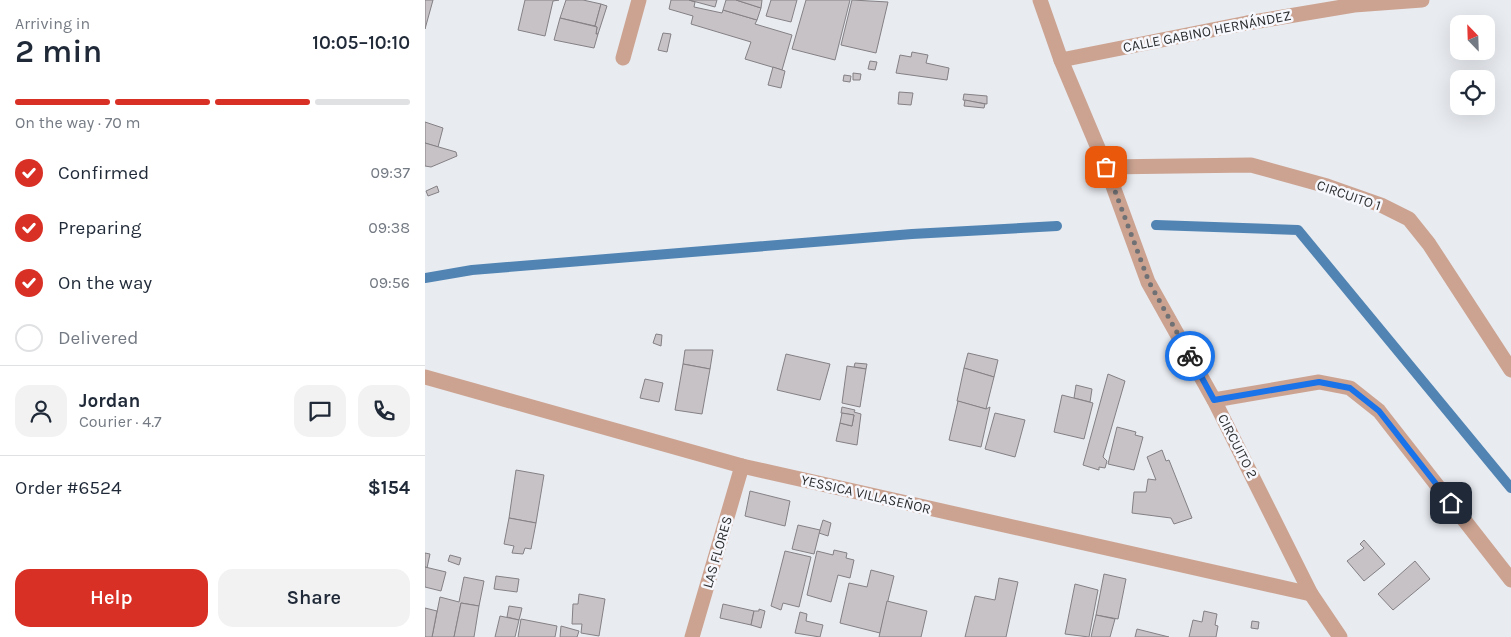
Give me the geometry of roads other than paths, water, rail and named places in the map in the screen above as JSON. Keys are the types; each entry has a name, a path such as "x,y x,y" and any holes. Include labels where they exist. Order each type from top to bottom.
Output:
{"street":[{"path":"623,58 639,0"},
{"name":"CIRCUITO 2","path":"1040,0 1061,60 1106,167 1149,282 1214,400 1311,594 1339,637"},
{"name":"CALLE GABINO HERNÁNDEZ","path":"1061,60 1247,23 1354,5 1421,0"},
{"name":"CIRCUITO 1","path":"1106,167 1251,166 1327,186 1381,205 1409,220 1429,244 1511,370"},
{"name":"YESSICA VILLASEÑOR","path":"425,377 742,466 1311,594"},
{"path":"1214,400 1319,382 1350,388 1379,411 1511,580"},
{"name":"LAS FLORES","path":"692,637 742,466"}],"waterway":[{"path":"1156,225 1298,230 1511,488"},
{"path":"425,278 472,270 912,234 1057,226"}]}
